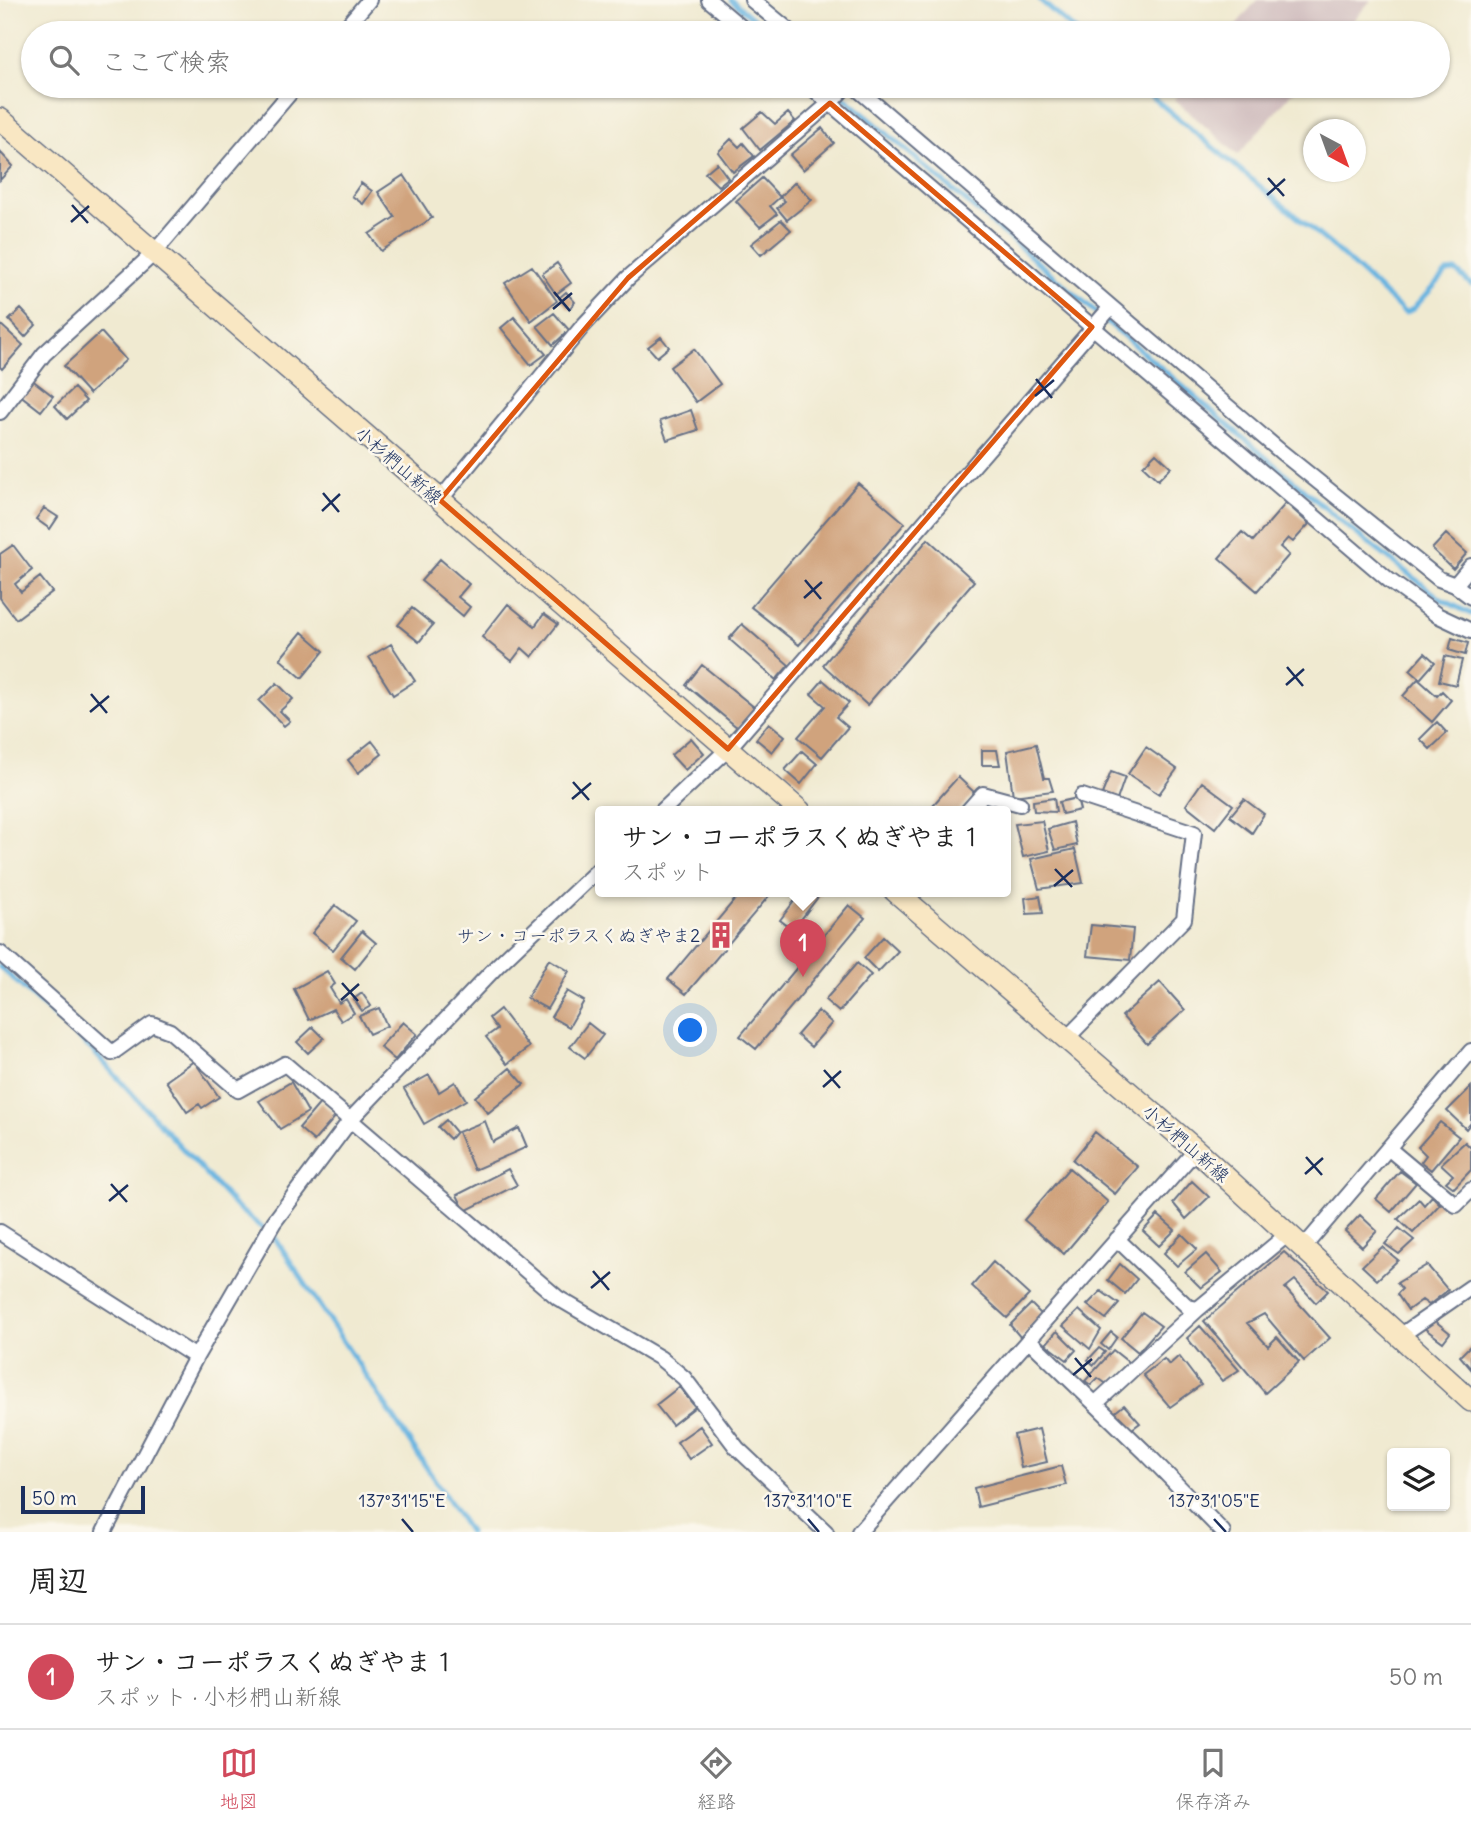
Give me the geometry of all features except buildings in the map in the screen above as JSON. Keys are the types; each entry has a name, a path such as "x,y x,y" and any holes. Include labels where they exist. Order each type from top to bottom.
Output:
{"main road":[{"name":"小杉椚山新線","path":"0,119 794,806"},
{"name":"小杉椚山新線","path":"902,897 1196,1150 1471,1401"}],"street":[{"path":"351,21 369,0"},
{"path":"709,0 734,21"},
{"path":"752,0 777,21"},
{"path":"0,412 44,354 153,254 286,98"},
{"path":"824,98 1390,581 1437,615 1471,631"},
{"path":"440,500 582,327 628,278 835,98"},
{"path":"868,98 1280,452 1439,579 1455,585 1471,597"},
{"path":"667,806 728,749 1111,307"},
{"path":"1455,585 1471,566"},
{"path":"973,806 984,794 1020,804"},
{"path":"1066,1039 1184,919 1194,833 1082,796"},
{"path":"104,1532 196,1357 274,1222 352,1118 485,979 595,873"},
{"path":"0,953 112,1054 152,1024 170,1031 238,1090 285,1064 352,1118 558,1298 660,1358 684,1378 737,1448 826,1532"},
{"path":"1095,1404 1198,1310 1296,1241 1465,1069 1471,1051"},
{"path":"1388,1148 1456,1205 1471,1190"},
{"path":"859,1532 1196,1150"},
{"path":"0,1232 196,1357"},
{"path":"1117,1239 1188,1307 1198,1310"},
{"path":"1400,1336 1471,1287"},
{"path":"1029,1340 1223,1532"}],"highlighted area":[{"path":"830,103 1092,327 728,749 440,500 628,278"}],"shaded area":[{"path":"1257,0 1371,0 1353,21 1239,21"},
{"path":"1175,98 1288,98 1238,155"}],"waterway":[{"path":"731,0 756,21"},
{"path":"1040,0 1064,21"},
{"path":"845,98 1344,524 1441,599 1471,614"},
{"path":"1153,98 1332,246 1405,313 1413,309 1447,272 1456,271 1471,284"},
{"path":"0,967 94,1052 236,1207 275,1238 469,1532"}],"place":[{"name":"サン・コーポラスくぬぎやま2","path":"721,935"},
{"name":"サン・コーポラスくぬぎやま１","path":"803,977"}]}
